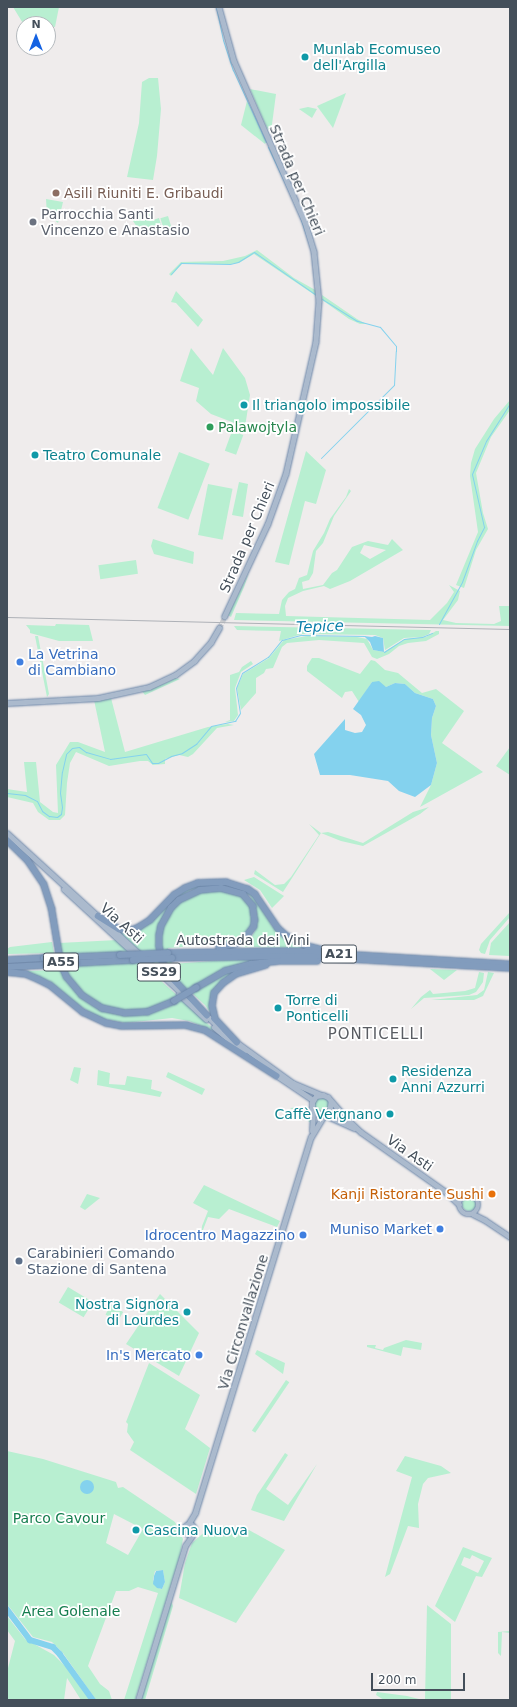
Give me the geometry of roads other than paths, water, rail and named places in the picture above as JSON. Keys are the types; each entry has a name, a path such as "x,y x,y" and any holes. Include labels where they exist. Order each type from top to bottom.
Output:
{"highway":[{"name":"A55","path":"7,840 27,859 44,884 52,909 61,963 67,977 82,995 102,1008 125,1013 147,1012 174,1001 225,971 251,964 281,961 315,960 347,962 365,960"},
{"path":"98,916 119,929 132,930 150,920 174,895 185,888 205,882 226,882 248,889 255,894 278,928 296,942 314,948 379,956"},
{"name":"A55","path":"7,960 44,958 73,957 120,955 168,953 222,948 240,943 246,938 254,927 255,920 253,906 243,894 234,890 221,888 200,890 179,900 171,908 161,926 158,946 165,968 207,1016"},
{"name":"Autostrada dei Vini","path":"168,953 289,951 510,964"},
{"name":"Autostrada dei Vini","path":"7,967 172,958 276,956 510,968"},
{"name":"A55","path":"237,1043 218,1024 213,1014 212,1000 218,987 229,978 249,969 266,965 315,960"},
{"path":"7,972 26,974 50,985 83,1012 107,1023 129,1026 186,1024 205,1030 276,1076"}],"main road":[{"name":"Strada per Chieri","path":"219,7 234,61 305,222 314,252 319,301 316,342 286,474 268,524 224,616"},
{"path":"7,703 98,698 149,687 175,675 194,661 210,642 219,628"},
{"name":"Via Asti","path":"7,833 237,1043 293,1083 321,1095"},
{"name":"Via Asti","path":"7,836 225,1036 276,1076 313,1100"},
{"path":"321,1095 328,1097 331,1102 331,1108 324,1115 318,1114 311,1106 313,1100 321,1095"},
{"name":"Via Asti","path":"331,1102 361,1132"},
{"name":"Via Circonvallazione","path":"312,1137 313,1110"},
{"name":"Via Asti","path":"324,1115 361,1132 446,1192 460,1204"},
{"name":"Via Circonvallazione","path":"189,1523 195,1513 312,1137 318,1123 324,1115"},
{"path":"318,1123 335,1119"},
{"name":"Via Asti","path":"446,1192 463,1198"},
{"path":"472,1214 478,1209 479,1203 470,1195 463,1198 460,1204 463,1212 485,1220 510,1237"},
{"path":"478,1209 485,1220"},
{"name":"Via Circonvallazione","path":"195,1513 196,1526"},
{"path":"138,1700 185,1546 185,1526 189,1523 196,1526 196,1531 185,1546"},
{"path":"185,1534 192,1536"}],"water":[{"path":"364,636 383,638 384,652 373,650 370,642"},
{"path":"379,681 386,687 395,683 405,684 415,693 433,699 436,706 432,718 431,735 437,763 431,785 415,797 399,791 388,781 350,775 320,775 314,754 345,719 345,730 355,733 362,732 366,725 361,715 353,709 372,682"},
{"path":"87,1480 92,1482 94,1487 92,1492 87,1494 82,1492 80,1487 82,1482"},
{"path":"163,1570 165,1582 162,1589 157,1588 153,1584 156,1571"}],"waterway":[{"path":"216,7 223,40 233,70 266,142"},
{"path":"268,147 298,211 310,246"},
{"path":"171,274 181,263 230,264 238,262 254,252 316,295"},
{"path":"321,458 394,385 396,351 396,346 380,327 357,321 322,299"},
{"name":"Tepice","path":"439,624 462,582 477,541 484,527 472,474 486,441 510,403"},
{"name":"Tepice","path":"384,652 404,639 422,637 432,633"},
{"name":"Tepice","path":"7,793 25,795 37,801 42,811 49,816 57,817 61,814 62,807 60,793 62,772 66,754 72,748 79,747 86,752 110,759 146,754 152,763 158,763 171,756 182,753 196,744 211,726 235,721 240,713 236,688 242,673 268,657 282,640 301,635 365,636"},
{"path":"7,1609 30,1640 53,1647 60,1654 93,1700"}],"tunnel":[{"path":"219,628 225,616"}],"railway":[{"path":"7,617 510,629"}],"place":[{"name":"Munlab Ecomuseo dell'Argilla","path":"305,57"},
{"name":"Asili Riuniti E. Gribaudi","path":"56,193"},
{"name":"Parrocchia Santi Vincenzo e Anastasio","path":"33,222"},
{"name":"Il triangolo impossibile","path":"244,405"},
{"name":"Palawojtyla","path":"210,427"},
{"name":"Teatro Comunale","path":"35,455"},
{"name":"La Vetrina di Cambiano","path":"20,662"},
{"name":"Torre di Ponticelli","path":"278,1008"},
{"name":"Residenza Anni Azzurri","path":"393,1079"},
{"name":"Caffè Vergnano","path":"390,1114"},
{"name":"Kanji Ristorante Sushi","path":"492,1194"},
{"name":"Muniso Market","path":"440,1229"},
{"name":"Idrocentro Magazzino","path":"303,1235"},
{"name":"Carabinieri Comando Stazione di Santena","path":"19,1261"},
{"name":"Nostra Signora di Lourdes","path":"187,1312"},
{"name":"In's Mercato","path":"199,1355"},
{"name":"Cascina Nuova","path":"136,1530"}],"district":[{"name":"PONTICELLI","path":"376,1035"}],"park label":[{"name":"Parco Cavour","path":"59,1518"},
{"name":"Area Golenale","path":"71,1611"}]}
